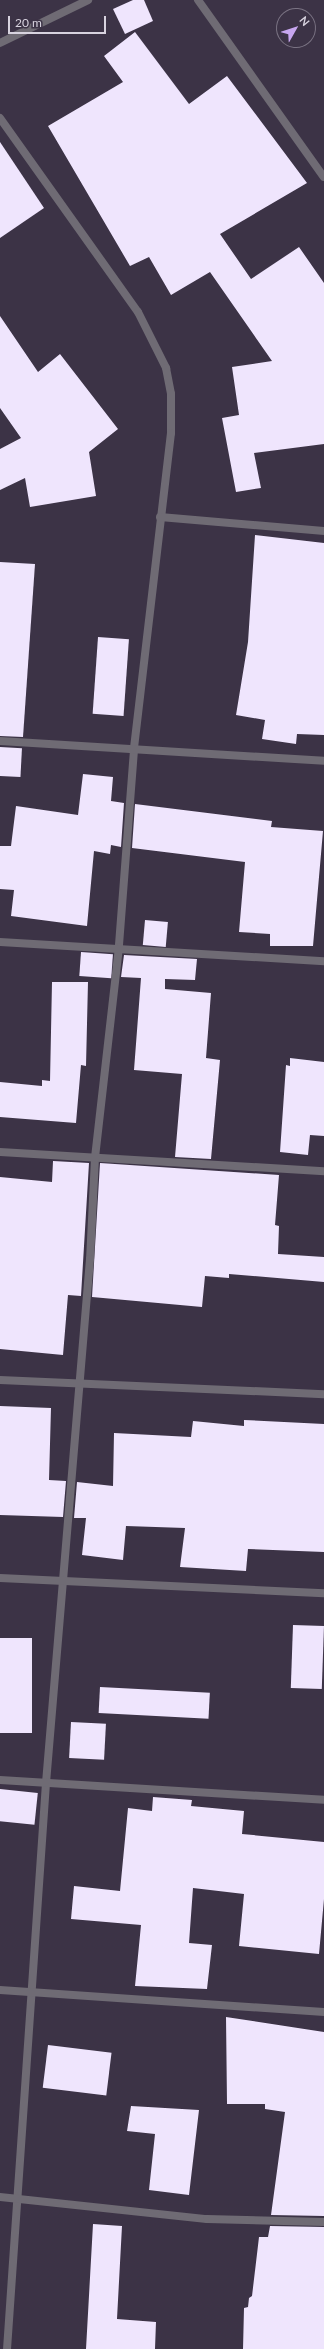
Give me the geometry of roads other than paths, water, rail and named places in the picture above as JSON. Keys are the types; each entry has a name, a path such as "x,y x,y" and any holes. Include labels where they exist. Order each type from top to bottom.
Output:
{"street":[{"path":"0,43 88,0"},
{"path":"198,0 324,177"},
{"path":"0,118 138,312 166,368 171,394 171,433 134,750 119,947 95,1158 90,1259 46,1783 34,1992 16,2198 7,2349"},
{"path":"160,517 324,531"},
{"path":"0,741 324,761"},
{"path":"0,942 119,947 324,961"},
{"path":"0,1152 324,1171"},
{"path":"0,1380 324,1394"},
{"path":"0,1578 324,1593"},
{"path":"0,1780 324,1800"},
{"path":"0,1990 324,2012"},
{"path":"0,2197 207,2219 324,2222"}]}
